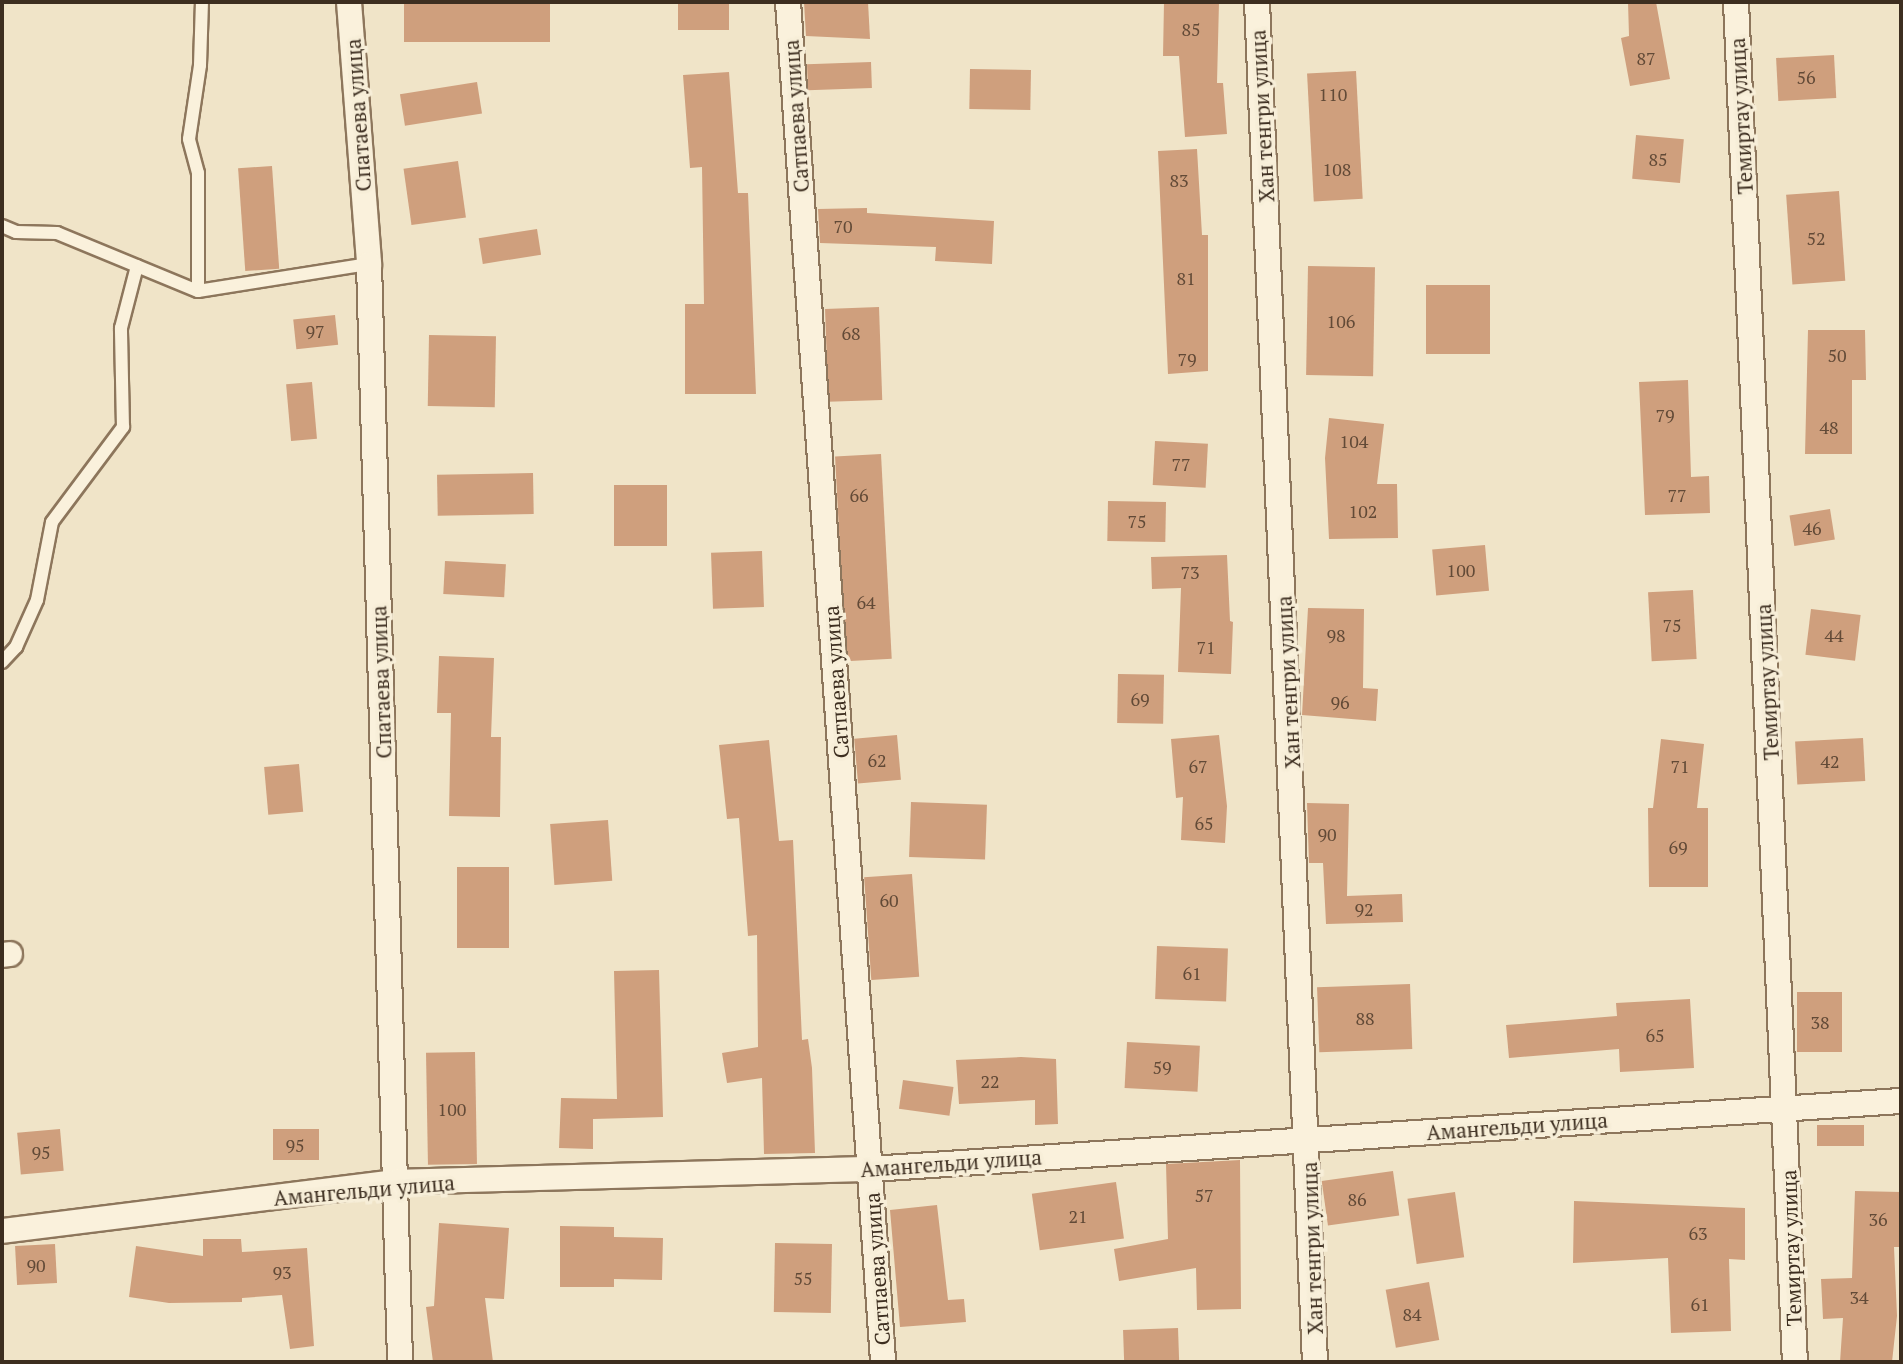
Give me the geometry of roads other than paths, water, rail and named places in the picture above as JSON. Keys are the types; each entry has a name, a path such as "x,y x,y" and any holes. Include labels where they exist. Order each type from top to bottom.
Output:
{"street":[{"name":"Спатаева улица","path":"349,2 369,264 401,1362"},
{"name":"Сатпаева улица","path":"788,2 883,1362"},
{"name":"Хан тенгри улица","path":"1257,2 1309,1140 1315,1362"},
{"name":"Темиртау улица","path":"1736,2 1787,1109 1795,1362"},
{"name":"Амангельди улица","path":"2,1231 396,1182 871,1169 1901,1101"}],"lane":[{"path":"198,291 198,173 189,139 200,65 202,2"},
{"path":"2,226 16,232 57,233 198,291 369,264"},
{"path":"2,662 16,647 37,600 52,522 123,427 121,328 137,266"}]}
